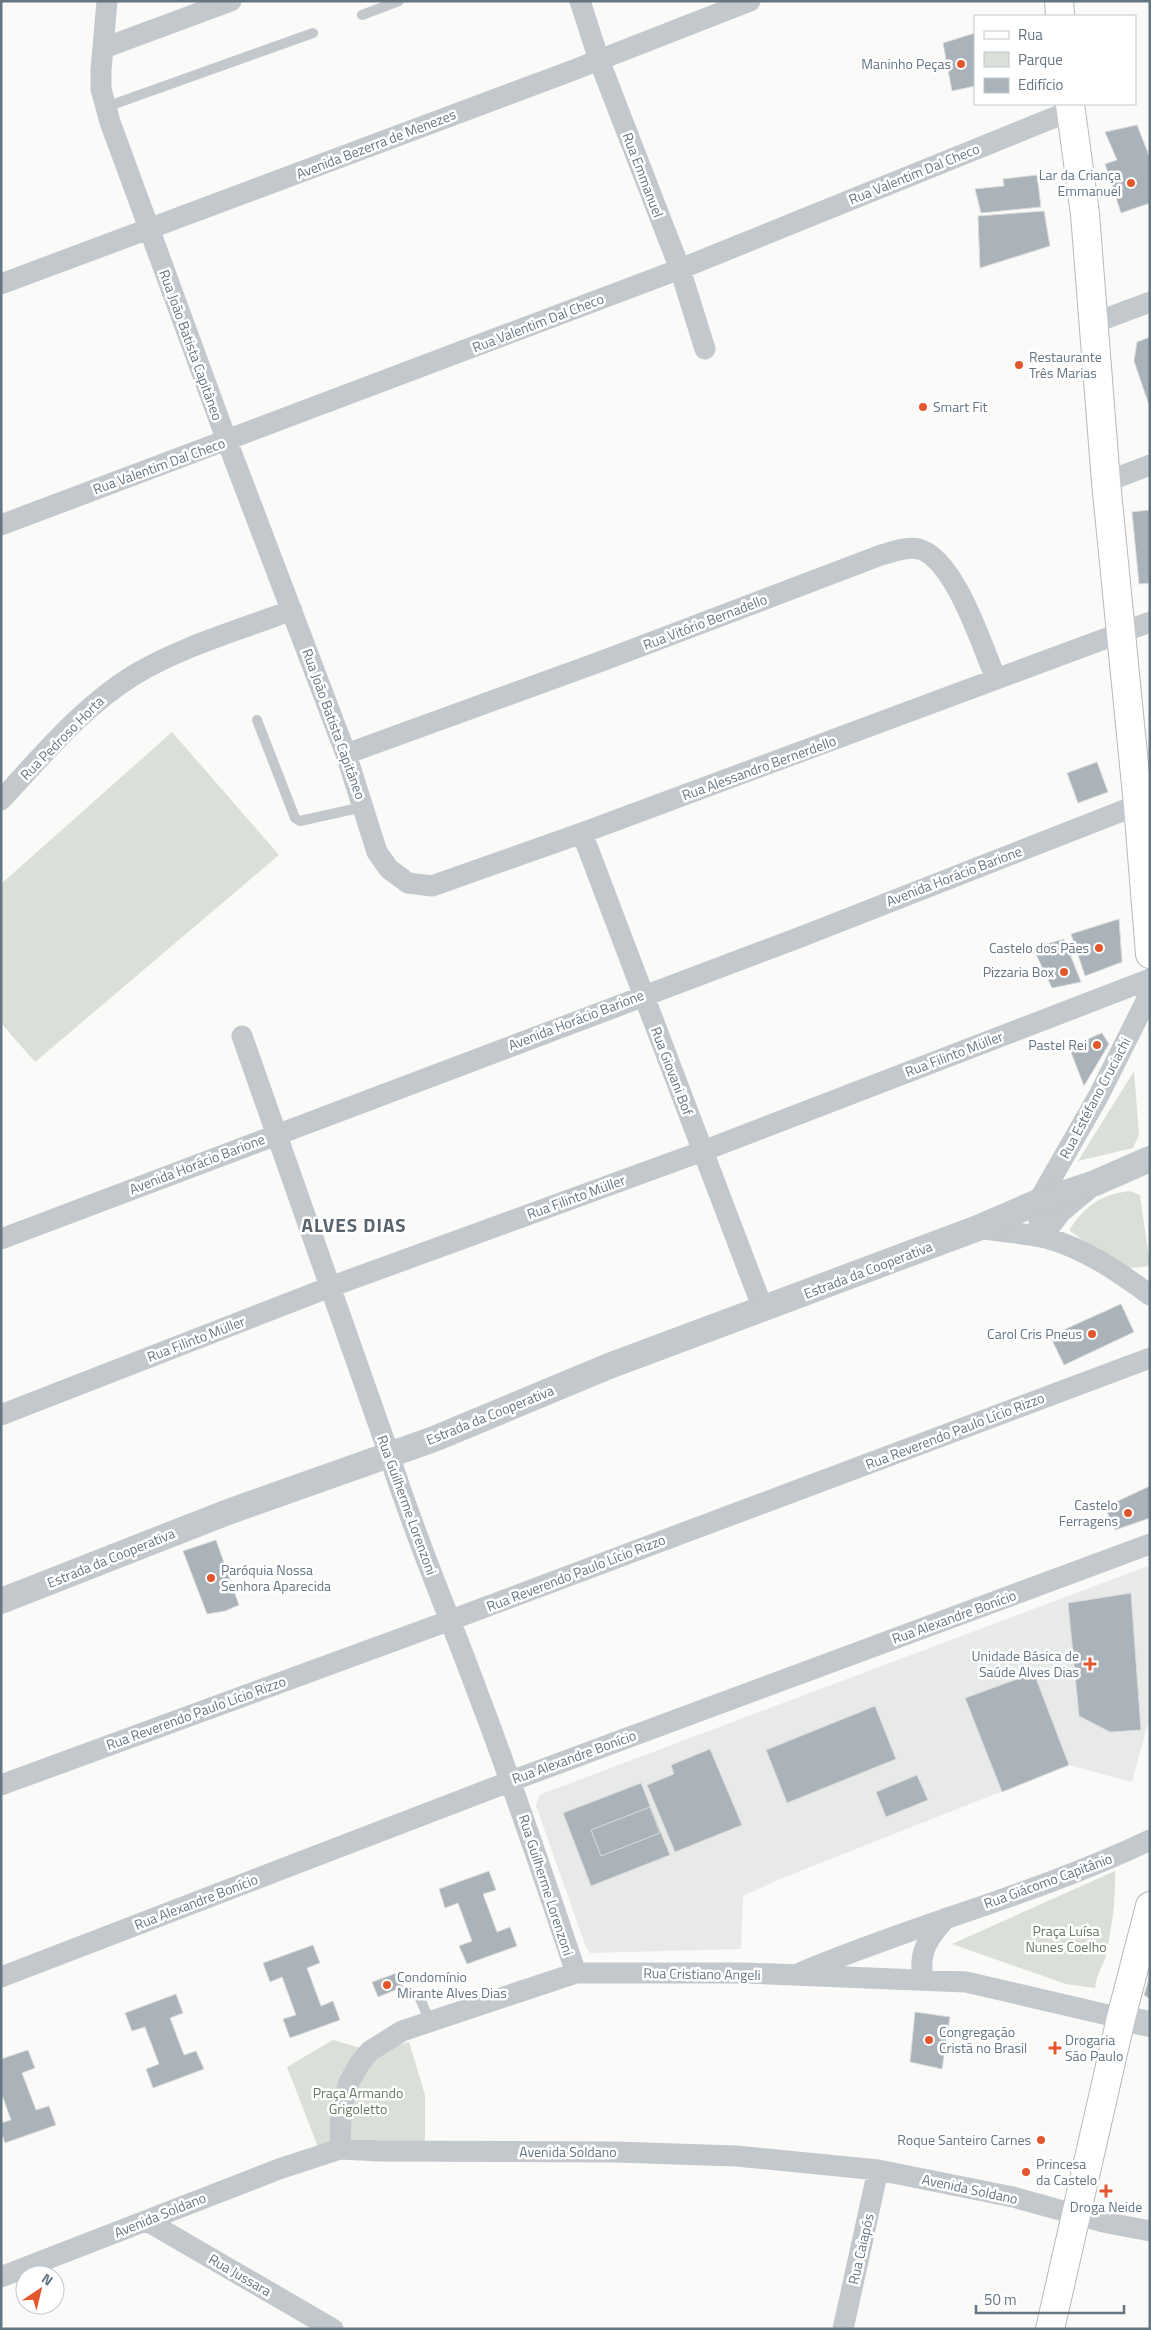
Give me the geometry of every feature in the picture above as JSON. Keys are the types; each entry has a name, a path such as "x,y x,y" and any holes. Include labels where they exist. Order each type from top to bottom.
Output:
{"main road":[{"path":"1059,1 1060,15"},
{"path":"1070,108 1085,214 1106,482 1122,632 1144,803 1150,954"},
{"path":"1050,2329 1121,2018 1150,1906"}],"street":[{"name":"Rua João Batista Capitâneo","path":"107,1 104,48 100,70 101,89 106,107 227,441 346,754 377,852"},
{"path":"104,48 231,1"},
{"name":"Rua Emmanuel","path":"580,1 599,60 680,269 705,349"},
{"name":"Avenida Bezerra de Menezes","path":"1,284 599,60 750,1"},
{"name":"Rua Valentim Dal Checo","path":"1,525 680,269 1070,108"},
{"path":"1094,323 1150,302"},
{"path":"1106,482 1150,465"},
{"name":"Rua Vitório Bernadello","path":"346,754 904,548 930,553 940,562 953,579 996,679"},
{"name":"Rua Pedroso Horta","path":"1,800 78,719 105,695 134,675 170,656 292,610"},
{"name":"Rua Alessandro Bernerdello","path":"377,852 389,869 408,884 432,886 582,834 1150,622"},
{"name":"Avenida Horácio Barione","path":"1,1238 643,994 798,938 1144,803"},
{"name":"Rua Giovani Bof","path":"582,834 763,1309"},
{"name":"Rua Filinto Müller","path":"1,1415 330,1287 703,1151 1150,979"},
{"name":"Rua Estéfano Cruciachi","path":"1038,1202 1099,1096 1150,993"},
{"name":"Rua Guilherme Lorenzoni","path":"242,1036 389,1454 406,1508 451,1620 511,1780 576,1973"},
{"name":"Estrada da Cooperativa","path":"1,1601 228,1512 434,1439 609,1366 978,1228 1038,1202 1096,1183 1150,1159"},
{"name":"Estrada da Cooperativa","path":"978,1228 1045,1236 1061,1212 1096,1183"},
{"path":"1038,1202 1039,1222 1045,1236 1101,1262 1150,1295"},
{"name":"Rua Reverendo Paulo Lício Rizzo","path":"1,1785 451,1620 1150,1358"},
{"name":"Rua Alexandre Bonício","path":"1,1977 511,1780 1150,1544"},
{"name":"Rua Giácomo Capitânio","path":"793,1975 877,1941 1105,1862 1150,1840"},
{"path":"923,1979 921,1960 925,1948 929,1939 946,1918"},
{"name":"Rua Cristiano Angeli","path":"340,2149 341,2110 349,2082 370,2050 402,2031 576,1973 793,1975 966,1982 1150,2024"},
{"name":"Avenida Soldano","path":"1,2277 279,2169 340,2149 390,2152 615,2152 718,2156 878,2170 985,2191 1077,2213 1103,2222 1150,2231"},
{"name":"Rua Caiapós","path":"843,2329 878,2170"},
{"name":"Rua Jussara","path":"147,2221 333,2329"}],"lane":[{"path":"362,15 399,1"},
{"path":"106,107 313,33"},
{"path":"257,720 295,818 300,820 363,807"},
{"path":"419,1996 430,2022"}],"shaded area":[{"path":"1145,1567 1150,1568 1150,1716 1132,1782 1069,1765 780,1879 743,1896 741,1949 590,1953 586,1947 536,1806 539,1795"}],"green space":[{"path":"172,732 279,855 35,1062 1,1023 1,884"},
{"path":"1134,1071 1139,1135 1133,1148 1078,1161"},
{"path":"1129,1191 1140,1195 1150,1266 1121,1269 1069,1230 1094,1203 1109,1196"},
{"name":"Praça Luísa Nunes Coelho","path":"1115,1871 1110,1934 1105,1958 1095,1988 1066,1984 952,1944"},
{"name":"Praça Armando Grigoletto","path":"333,2040 374,2052 409,2042 425,2095 425,2156 321,2155 287,2067"}],"building":[{"name":"Maninho Peças","path":"974,33 974,86 952,91 943,43"},
{"name":"Lar da Criança Emmanuel","path":"1137,125 1150,158 1150,203 1121,213 1105,164 1117,160 1105,132"},
{"path":"1037,175 1041,207 981,213 975,189 1004,186 1003,179"},
{"path":"1044,211 1050,246 980,268 978,216"},
{"path":"1150,337 1150,408 1134,361 1137,342"},
{"path":"1150,510 1150,583 1139,584 1132,512"},
{"path":"1097,762 1108,792 1078,803 1067,773"},
{"name":"Castelo dos Pães","path":"1119,919 1122,962 1085,976 1071,934"},
{"path":"1064,939 1081,982 1052,988 1033,948"},
{"path":"1102,1033 1109,1044 1084,1086 1069,1047"},
{"name":"Carol Cris Pneus","path":"1121,1304 1134,1332 1064,1365 1050,1336"},
{"name":"Castelo Ferragens","path":"1150,1486 1150,1518 1115,1530 1105,1507"},
{"name":"Paróquia Nossa Senhora Aparecida","path":"216,1540 239,1605 225,1611 207,1614 183,1551"},
{"path":"1131,1593 1141,1730 1110,1732 1079,1716 1068,1603"},
{"path":"1034,1673 1069,1765 1002,1792 965,1698"},
{"path":"875,1706 896,1759 787,1803 766,1750"},
{"path":"710,1749 742,1825 675,1852 647,1785 674,1774 671,1765"},
{"path":"917,1775 928,1800 886,1817 876,1792"},
{"path":"641,1783 670,1855 591,1886 563,1813"},
{"path":"650,1807 660,1833 601,1856 591,1830"},
{"path":"489,1871 496,1890 483,1894 497,1932 510,1927 517,1946 467,1964 459,1946 472,1941 458,1903 445,1908 439,1889"},
{"path":"313,1945 320,1963 307,1968 321,2006 333,2001 340,2020 290,2038 283,2019 296,2015 282,1977 270,1982 263,1963"},
{"name":"Condomínio Mirante Alves Dias","path":"397,1973 403,1987 378,1997 372,1982"},
{"path":"1150,1975 1150,1999 1144,1995"},
{"path":"176,1994 183,2013 170,2018 184,2055 196,2051 204,2069 153,2088 146,2069 159,2064 145,2027 132,2031 125,2013"},
{"name":"Congregação Cristã no Brasil","path":"915,2012 950,2017 942,2069 910,2062"},
{"path":"28,2050 35,2068 22,2073 36,2110 49,2106 56,2125 5,2143 1,2132 1,2123 11,2120 1,2092 1,2059"}],"place":[{"name":"Maninho Peças","path":"961,64"},
{"name":"Lar da Criança Emmanuel","path":"1131,183"},
{"name":"Restaurante Três Marias","path":"1019,365"},
{"name":"Smart Fit","path":"923,407"},
{"name":"Castelo dos Pães","path":"1099,948"},
{"name":"Pizzaria Box","path":"1064,972"},
{"name":"Pastel Rei","path":"1097,1045"},
{"name":"Carol Cris Pneus","path":"1092,1334"},
{"name":"Castelo Ferragens","path":"1128,1513"},
{"name":"Paróquia Nossa Senhora Aparecida","path":"211,1578"},
{"name":"Unidade Básica de Saúde Alves Dias","path":"1090,1664"},
{"name":"Condomínio Mirante Alves Dias","path":"387,1985"},
{"name":"Congregação Cristã no Brasil","path":"929,2040"},
{"name":"Drogaria São Paulo","path":"1055,2048"},
{"name":"Roque Santeiro Carnes","path":"1041,2140"},
{"name":"Princesa da Castelo","path":"1026,2172"},
{"name":"Droga Neide","path":"1106,2191"}],"district":[{"name":"ALVES DIAS","path":"354,1225"}]}
